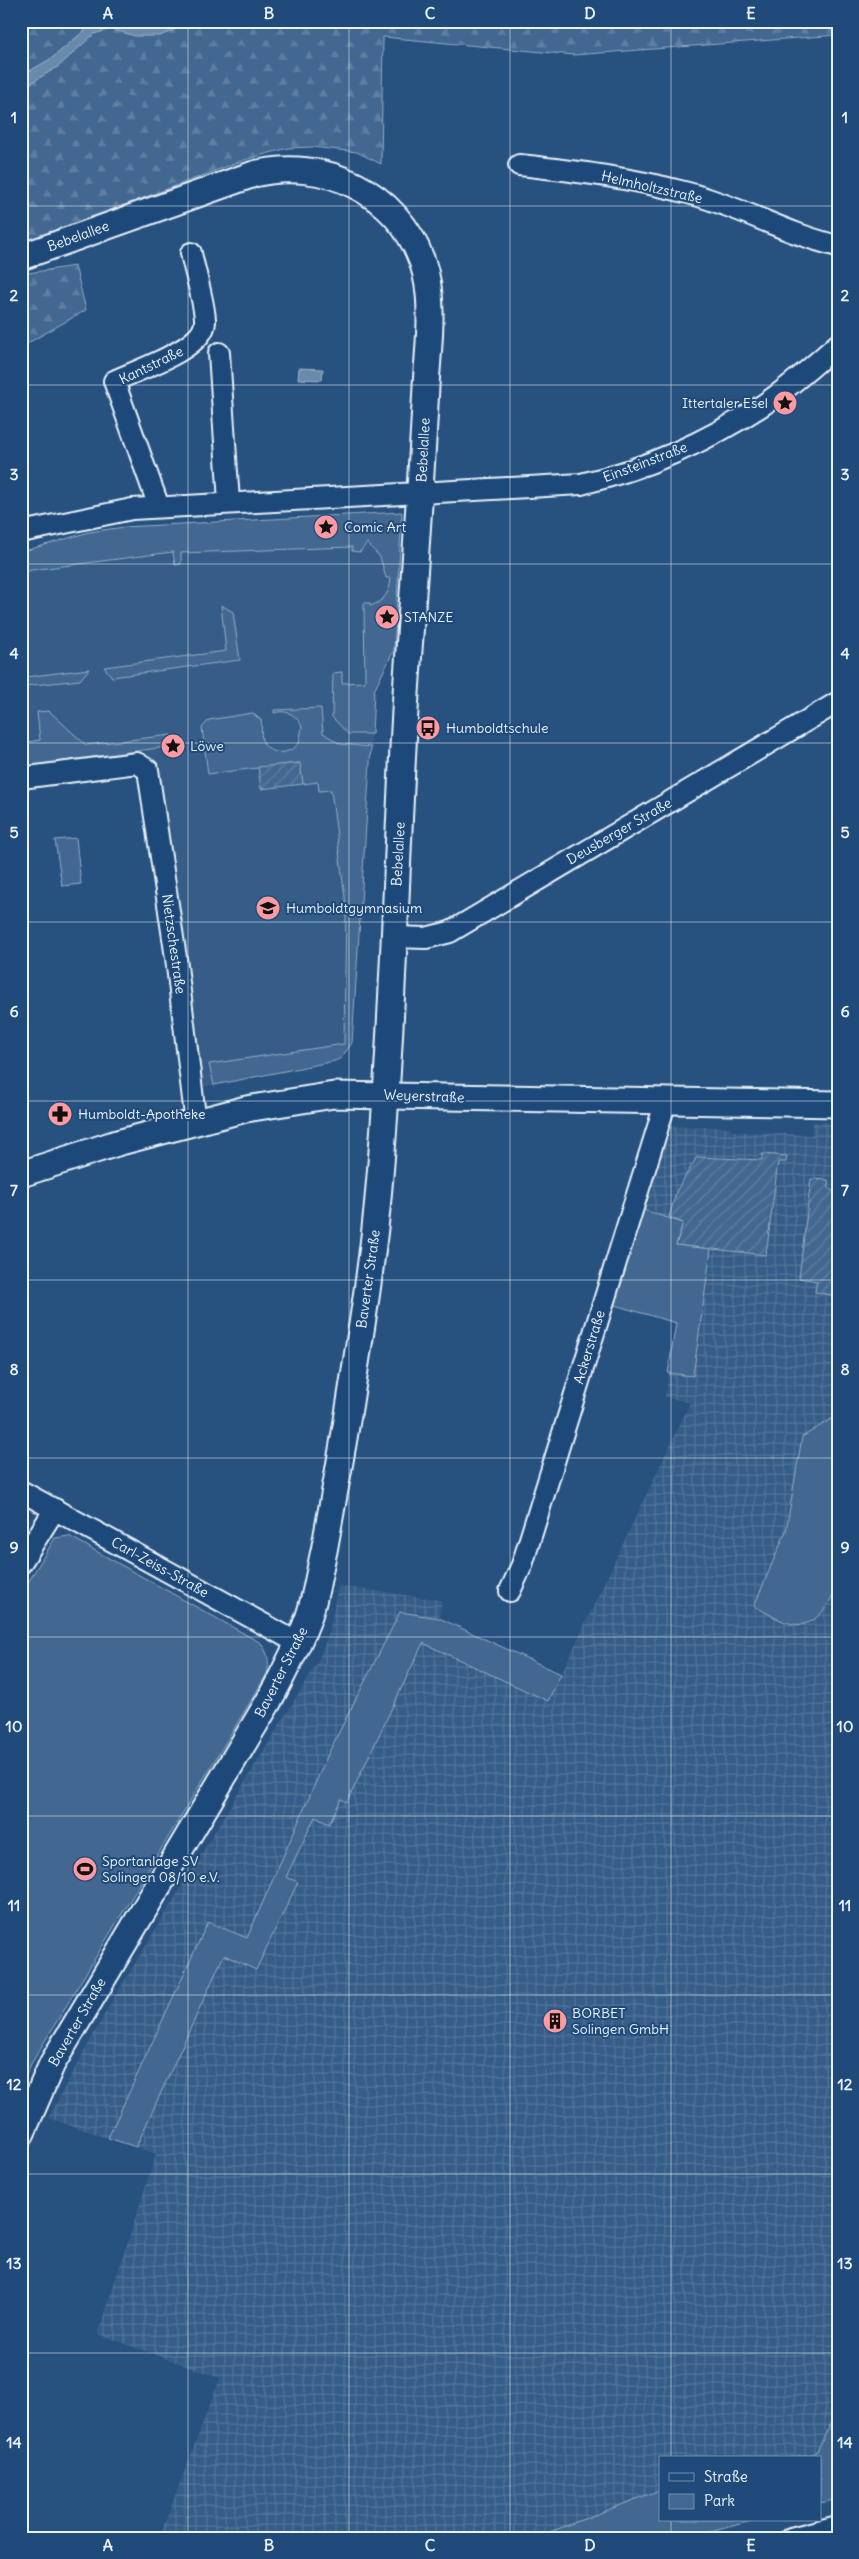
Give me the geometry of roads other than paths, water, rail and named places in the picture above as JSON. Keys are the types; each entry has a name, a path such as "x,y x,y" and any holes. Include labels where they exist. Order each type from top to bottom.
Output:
{"main road":[{"name":"Bebelallee","path":"21,257 181,198 265,171 307,169 335,176 360,187 395,216 415,245 425,272 429,320 421,491 407,683 386,1095"},
{"name":"Weyerstraße","path":"21,1174 122,1142 281,1102 334,1095 838,1104"},
{"name":"Baverter Straße","path":"21,2135 52,2064 270,1699 298,1643 314,1599 333,1504 371,1268 386,1095"}],"street":[{"name":"Helmholtzstraße","path":"519,166 581,171 688,193 800,235 838,246"},
{"name":"Kantstraße","path":"159,507 114,380 190,346 201,335 205,322 191,253"},
{"name":"Einsteinstraße","path":"421,491 581,484 634,469 699,442 765,404 838,344"},
{"path":"219,353 229,502"},
{"path":"21,532 101,513 159,507 421,491"},
{"name":"Deusberger Straße","path":"394,937 426,938 450,932 838,702"},
{"name":"Nietzschestraße","path":"21,778 137,763 146,767 150,776 176,958 196,1124"},
{"name":"Ackerstraße","path":"510,1591 522,1565 666,1101"},
{"name":"Carl-Zeiss-Straße","path":"21,1491 298,1643"},
{"path":"21,1564 54,1509"},
{"path":"791,2538 838,2526"}],"place":[{"name":"Ittertaler Esel","path":"785,403"},
{"name":"Comic Art","path":"326,527"},
{"name":"STANZE","path":"387,617"},
{"name":"Humboldtschule","path":"428,728"},
{"name":"Löwe","path":"173,746"},
{"name":"Humboldtgymnasium","path":"268,908"},
{"name":"Humboldt-Apotheke","path":"60,1114"},
{"name":"Sportanlage SV Solingen 08/10 e.V.","path":"85,1869"},
{"name":"BORBET Solingen GmbH","path":"555,2021"}]}
